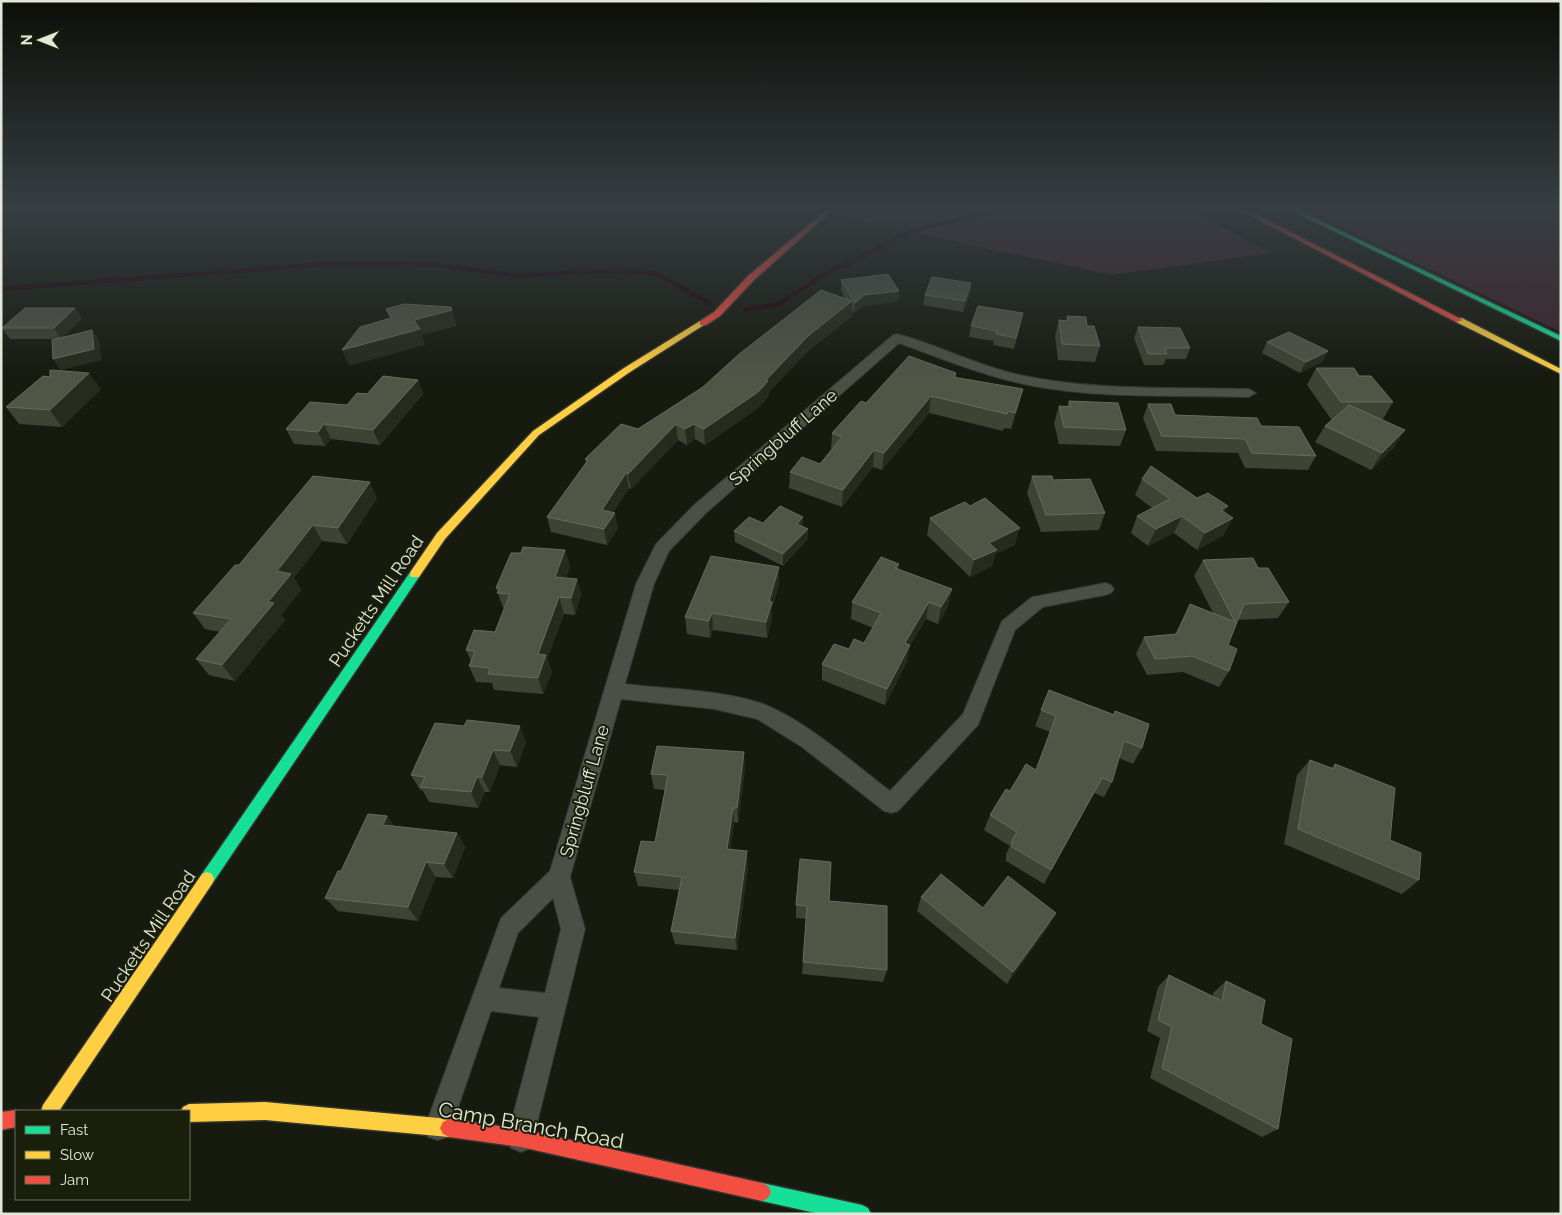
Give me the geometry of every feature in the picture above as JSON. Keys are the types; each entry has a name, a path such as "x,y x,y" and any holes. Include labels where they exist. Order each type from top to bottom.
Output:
{"main road":[{"name":"Pucketts Mill Road","path":"50,1110 441,536 536,433 627,370 717,314 751,278 768,264"},
{"path":"1350,264 1561,372"},
{"path":"1406,264 1561,339"},
{"name":"Camp Branch Road","path":"190,1113 265,1111 438,1127 522,1138 862,1214"},
{"path":"1,1121 15,1119"}],"street":[{"name":"Springbluff Lane","path":"438,1127 509,926 559,877 645,584 662,548 700,509 897,338 994,372 1035,382 1082,387 1248,393"},
{"path":"613,691 714,701 762,712 809,741 891,804 971,719 1008,626 1038,602 1105,589"},
{"name":"Springbluff Lane","path":"522,1138 573,929 559,877"},
{"path":"483,998 554,1006"}],"shaded area":[{"path":"1058,264 1193,264 1111,275"},
{"path":"1417,264 1561,264 1561,332"}],"building":[{"path":"888,274 899,291 864,295 855,303 841,280"},
{"path":"932,277 971,283 965,301 925,295"},
{"path":"821,290 852,301 808,336 766,380 768,381 758,392 704,429 694,424 685,429 676,424 628,474 626,473 602,510 615,513 604,529 547,517 588,460 585,459 621,424 638,429 703,387 738,355"},
{"path":"404,304 451,307 452,310 414,320 420,329 342,350 360,327 391,318 386,309"},
{"path":"978,306 1023,313 1016,338 996,334 997,331 971,326"},
{"path":"25,308 75,308 54,328 2,328"},
{"path":"1067,316 1086,317 1087,326 1094,326 1100,346 1062,344 1059,320 1068,321"},
{"path":"1138,327 1180,328 1190,348 1165,348 1167,354 1148,354"},
{"path":"92,330 94,349 53,359 52,340"},
{"path":"1289,332 1328,351 1306,362 1267,342"},
{"path":"909,356 956,373 953,377 1023,389 1015,413 1008,411 1007,414 931,396 884,453 874,450 843,490 790,472 802,457 820,464 842,437 832,433 861,401 866,403"},
{"path":"1316,368 1354,368 1359,376 1371,376 1393,402 1341,402"},
{"path":"50,370 89,373 50,410 6,407 43,376 50,377"},
{"path":"383,376 418,380 373,430 324,424 318,432 286,429 310,402 347,405 357,393 367,394"},
{"path":"1069,401 1118,403 1126,430 1064,427 1059,406 1071,407"},
{"path":"1148,404 1171,404 1175,415 1257,418 1261,426 1299,427 1316,456 1252,453 1245,439 1162,436"},
{"path":"1349,405 1405,430 1382,453 1325,426"},
{"path":"1151,466 1197,498 1208,493 1228,506 1221,510 1233,518 1205,533 1182,516 1156,529 1137,516 1170,499 1142,479"},
{"path":"313,476 370,482 338,528 313,525 277,571 291,574 268,602 274,603 222,665 196,659 231,619 193,613 235,565 239,565"},
{"path":"1032,476 1052,476 1053,480 1090,479 1105,513 1046,515"},
{"path":"985,498 1020,528 989,543 997,550 974,560 930,518 965,502 970,506"},
{"path":"780,506 803,517 797,524 808,529 783,554 734,531 749,517 763,523"},
{"path":"523,547 565,550 555,577 577,579 571,598 559,597 538,654 546,655 538,678 488,674 490,668 469,666 475,651 466,650 474,630 495,632 510,594 497,593 500,588 496,588 511,553 521,553"},
{"path":"711,556 779,567 769,601 772,602 766,622 712,613 709,621 685,617"},
{"path":"881,557 899,564 895,568 952,589 941,607 929,602 905,643 910,645 887,689 822,664 834,644 849,649 854,639 864,643 881,613 852,602"},
{"path":"1253,558 1258,568 1268,568 1289,602 1244,604 1228,645 1237,649 1229,671 1192,656 1155,659 1144,637 1177,634 1190,604 1235,622 1203,560"},
{"path":"1049,690 1114,715 1115,711 1149,724 1142,748 1124,741 1112,782 1102,778 1051,870 1012,847 1012,840 1017,832 990,815 1006,789 1010,791 1026,764 1036,770 1056,716 1041,710"},
{"path":"467,720 520,726 510,751 493,750 482,777 477,777 471,792 420,787 425,777 411,775 435,723 464,726"},
{"path":"657,746 744,752 737,808 733,808 727,849 747,851 735,938 671,931 682,877 634,872 641,841 655,842 668,775 651,774"},
{"path":"1310,760 1334,769 1335,764 1395,788 1390,840 1421,853 1419,880 1298,829"},
{"path":"368,814 387,816 383,825 457,833 444,864 426,862 408,907 325,898 338,871 341,871"},
{"path":"800,859 831,862 829,901 887,906 887,970 803,962 807,906 796,905"},
{"path":"941,874 983,908 1008,876 1056,913 1013,972 921,897"},
{"path":"1169,975 1222,1001 1226,981 1265,1000 1261,1024 1292,1039 1278,1129 1162,1068 1172,1027 1158,1020"}],"waterway":[{"path":"1,289 332,264"},
{"path":"376,264 440,265 517,276 597,271 651,273 659,275 709,303"},
{"path":"745,310 779,304 831,270 849,264"}],"traffic: fast":[{"path":"1405,264 1561,339"},
{"path":"207,879 415,574"},
{"path":"762,1192 862,1214"}],"traffic: slow":[{"path":"1459,320 1561,372"},
{"path":"415,574 441,536 536,433 627,370 703,323"},
{"path":"50,1110 207,879"},
{"path":"190,1113 265,1111 449,1128"}],"traffic: jam":[{"path":"703,323 717,314 751,278 768,264"},
{"path":"1348,264 1459,320"},
{"path":"1,1121 15,1119"},
{"path":"449,1128 521,1138 762,1192"}]}
